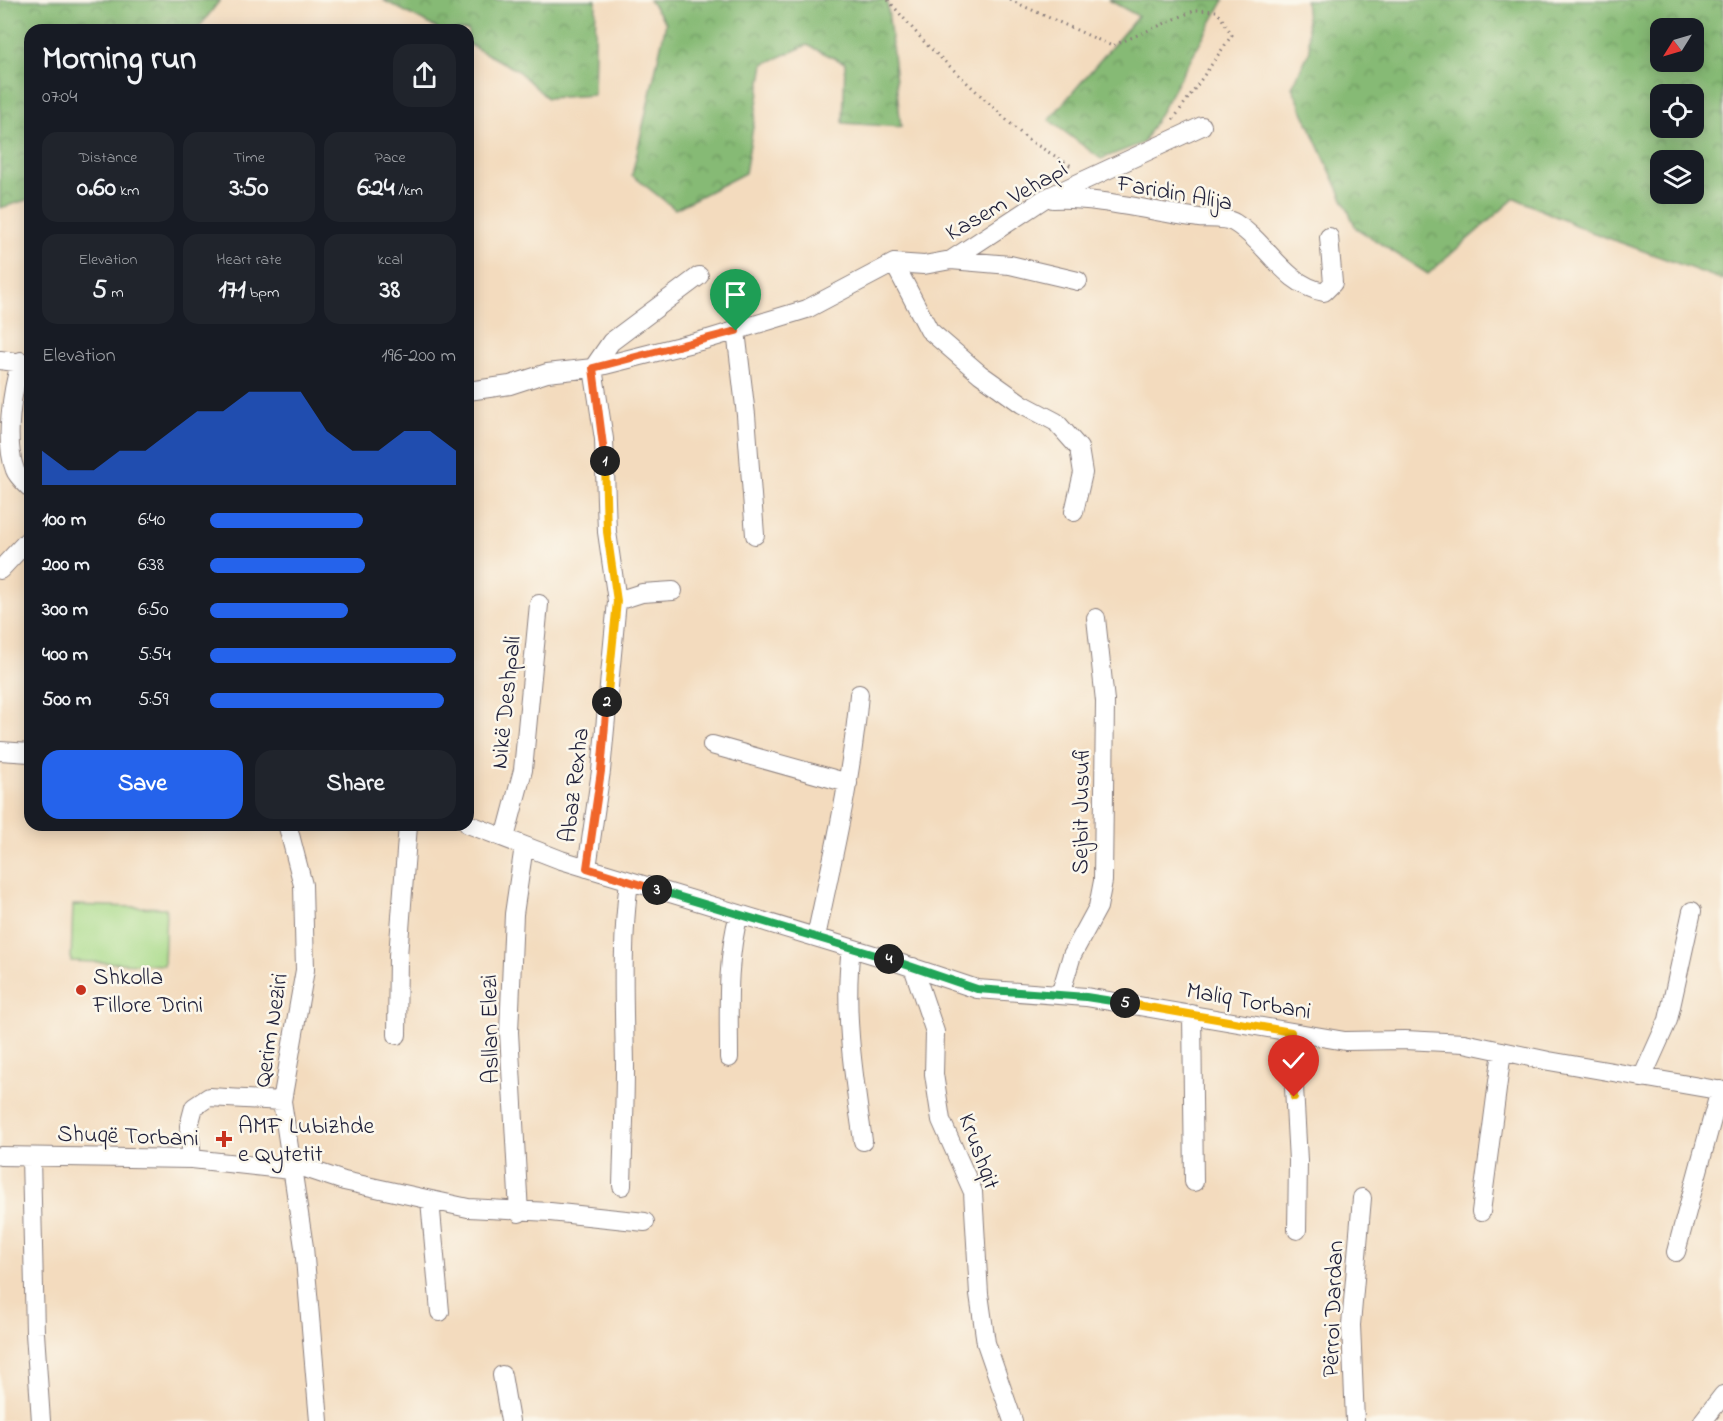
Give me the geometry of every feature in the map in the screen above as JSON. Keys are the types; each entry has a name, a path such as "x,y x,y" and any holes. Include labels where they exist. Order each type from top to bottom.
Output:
{"street":[{"name":"Kasem Vehapi","path":"474,390 510,385 547,373 593,368 736,331 807,309 894,264 924,265 951,260 1044,199 1202,126"},
{"name":"Faridin Alija","path":"1044,199 1077,198 1145,211 1233,221 1288,274 1308,289 1324,292 1333,282 1329,237"},
{"path":"951,260 1010,265 1078,281"},
{"path":"894,264 929,330 997,386 1022,404 1056,422 1079,448 1083,473 1074,512"},
{"path":"593,368 611,342 699,276"},
{"path":"736,331 746,415 754,535"},
{"path":"0,360 24,363"},
{"path":"24,365 13,388 11,438 15,471 24,481"},
{"name":"Abaz Rexha","path":"587,868 601,771 617,601 607,532 604,439 593,368"},
{"path":"0,570 24,544"},
{"path":"617,601 642,593 673,591"},
{"name":"Nikë Deshpali","path":"505,838 523,770 539,604"},
{"name":"Sejbit Jusufi","path":"1060,994 1072,955 1098,907 1103,881 1105,701 1096,618"},
{"path":"816,937 839,836 859,694"},
{"path":"712,745 848,783"},
{"path":"0,751 24,753"},
{"name":"Maliq Torbani","path":"474,826 587,868 913,967 977,989 1060,994 1345,1041 1405,1040 1464,1043 1642,1078 1722,1091 1676,1252"},
{"name":"Qerim Neziri","path":"289,831 303,885 304,970 282,1101 290,1167 304,1247 320,1421"},
{"path":"397,1035 398,956 408,831"},
{"name":"Asllan Elezi","path":"519,1213 509,1032 514,914 524,846"},
{"path":"622,1186 625,1067 624,921 629,881"},
{"path":"1642,1078 1668,1020 1692,911"},
{"path":"729,1058 729,982 732,940 739,914"},
{"path":"851,948 848,970 853,1075 863,1141"},
{"name":"Krushqit","path":"913,967 935,1032 934,1074 941,1120 973,1192 979,1294 986,1343 1013,1421"},
{"path":"1192,1014 1194,1182"},
{"path":"1291,1032 1298,1161 1298,1230"},
{"path":"1481,1212 1502,1051"},
{"path":"192,1159 189,1126 194,1107 209,1097 282,1101"},
{"name":"Shuqë Torbani","path":"0,1156 192,1159 290,1167"},
{"path":"31,1156 34,1333 41,1421"},
{"path":"290,1167 468,1208 519,1213 550,1212 645,1222"},
{"name":"Përroi Dardan","path":"1354,1421 1351,1325 1362,1198"},
{"path":"430,1200 440,1312"},
{"path":"502,1375 510,1421"},
{"path":"1703,1421 1723,1395"}],"path":[{"path":"888,0 926,44 1027,139 1092,178"},
{"path":"1010,0 1112,46 1196,10 1217,11 1232,35 1153,148"}],"green space":[{"path":"0,0 220,0 202,24 24,24 24,201 0,208"},
{"path":"383,0 596,0 594,95 547,98 517,70 474,47 474,24 429,24"},
{"path":"649,0 887,0 901,127 843,123 845,63 807,45 764,64 745,173 675,209 632,175 666,23"},
{"path":"1109,0 1224,0 1143,143 1101,159 1049,120 1138,16"},
{"path":"1305,0 1723,0 1723,280 1586,230 1515,198 1428,274 1356,228 1292,87 1310,50"},
{"path":"73,905 166,908 164,965 71,961"}],"place":[{"name":"Shkolla Fillore Drini","path":"81,990"},
{"name":"AMF Lubizhde e Qytetit","path":"224,1139"}],"route":[{"path":"736,331 593,368 604,439 607,532 617,601 601,771 587,868 881,957 977,989 1086,997 1291,1032 1294,1097"}]}
